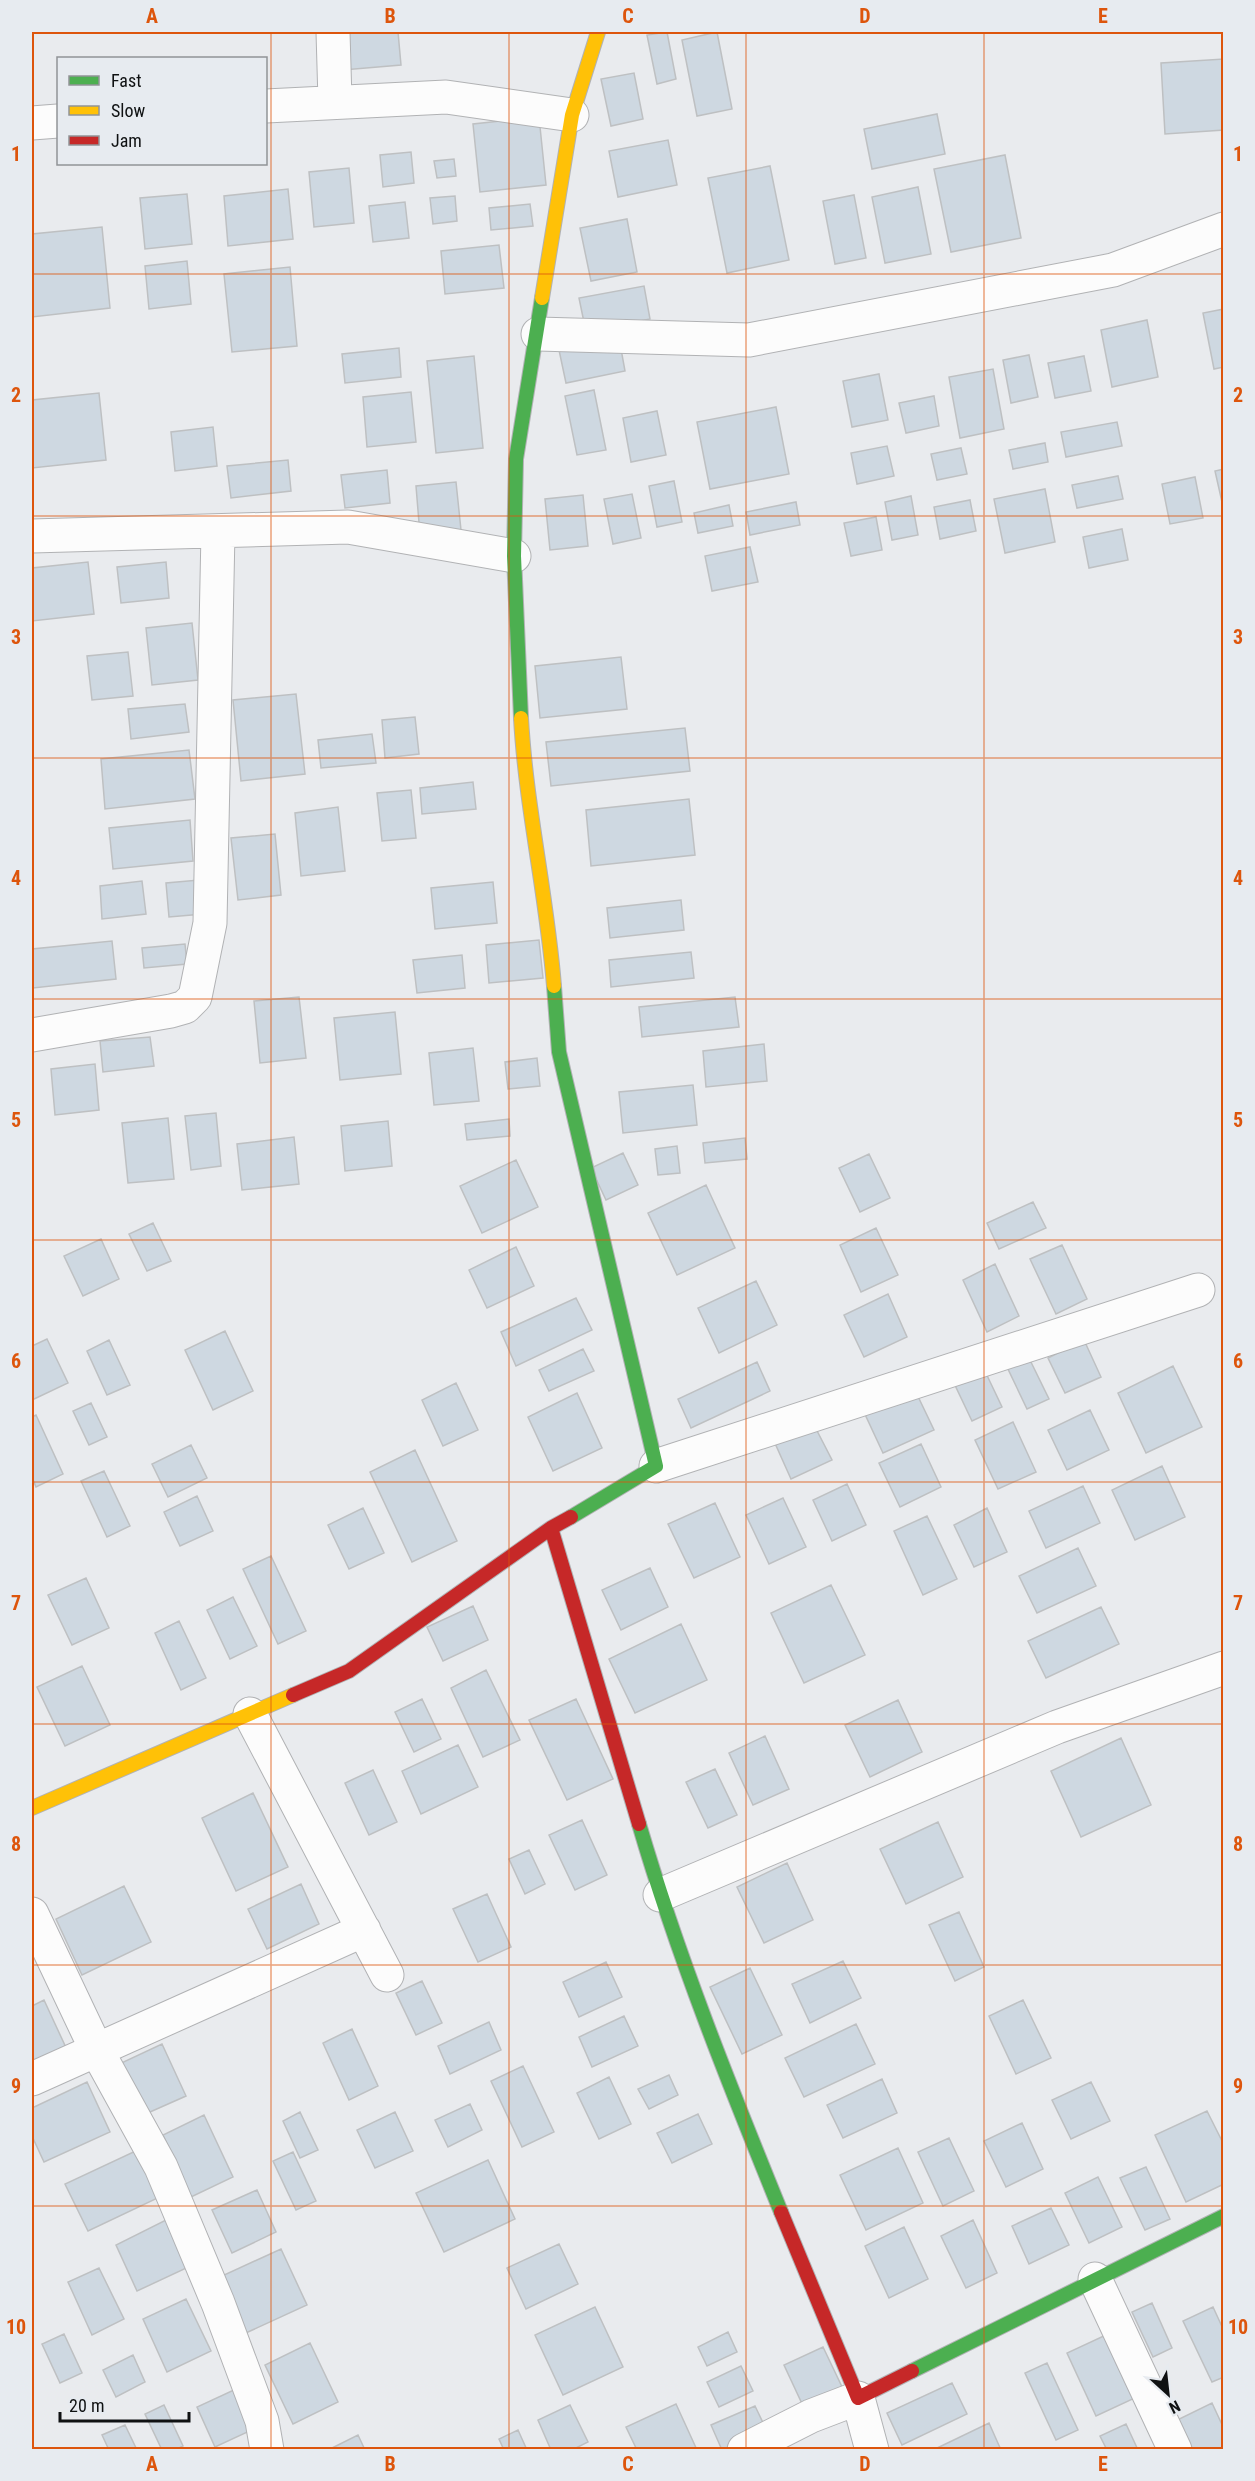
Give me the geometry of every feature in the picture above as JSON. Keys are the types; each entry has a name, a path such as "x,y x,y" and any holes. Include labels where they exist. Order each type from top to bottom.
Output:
{"street":[{"path":"333,32 335,101"},
{"path":"598,32 572,115 516,459 514,556 523,752 550,936 558,1052 656,1466"},
{"path":"267,106 446,97 572,115"},
{"path":"32,123 57,121"},
{"path":"538,334 749,340 1113,270 1224,229"},
{"path":"32,536 218,532 348,526 514,556"},
{"path":"32,1035 171,1011 185,1007 195,997 210,923 218,532"},
{"path":"32,1808 349,1671 551,1528 656,1466 1197,1290"},
{"path":"551,1528 660,1895 718,2058 858,2398 872,2450"},
{"path":"660,1895 1057,1727 1224,1668"},
{"path":"250,1714 387,1975"},
{"path":"32,1914 96,2049 161,2167 218,2303 262,2421 267,2450"},
{"path":"32,2079 364,1930"},
{"path":"744,2450 811,2416 858,2398 1224,2216"},
{"path":"1095,2279 1175,2450"}],"building":[{"path":"339,32 398,32 401,65 343,70"},
{"path":"667,32 676,79 657,84 647,35"},
{"path":"717,32 732,109 697,116 682,40"},
{"path":"1224,59 1224,130 1165,134 1161,63"},
{"path":"634,73 643,119 611,126 601,79"},
{"path":"937,114 945,154 872,169 864,129"},
{"path":"539,117 546,185 480,192 473,124"},
{"path":"668,140 677,185 618,197 609,151"},
{"path":"411,152 414,183 383,187 380,155"},
{"path":"1005,155 1021,238 951,252 934,169"},
{"path":"454,159 456,176 437,178 434,161"},
{"path":"770,166 789,260 727,273 708,178"},
{"path":"349,168 354,223 314,227 309,172"},
{"path":"918,187 931,254 885,263 872,197"},
{"path":"288,189 293,239 228,246 224,196"},
{"path":"187,194 192,244 145,249 140,198"},
{"path":"854,195 866,258 835,264 823,201"},
{"path":"455,196 457,221 433,224 430,198"},
{"path":"405,202 409,238 373,242 369,206"},
{"path":"530,204 533,226 491,230 489,208"},
{"path":"627,219 637,272 591,281 580,228"},
{"path":"102,227 110,308 32,317 32,234"},
{"path":"499,245 504,288 445,294 441,251"},
{"path":"187,261 191,304 149,309 145,266"},
{"path":"290,267 297,346 232,352 224,274"},
{"path":"644,286 650,319 586,332 579,298"},
{"path":"1224,309 1224,367 1214,369 1203,313"},
{"path":"1147,320 1158,377 1112,387 1101,330"},
{"path":"619,338 625,371 566,383 559,350"},
{"path":"399,348 401,377 345,383 342,354"},
{"path":"1029,355 1038,397 1011,403 1003,360"},
{"path":"474,356 483,448 436,453 427,361"},
{"path":"1084,356 1091,391 1055,398 1048,363"},
{"path":"993,369 1004,429 960,438 949,377"},
{"path":"879,374 888,420 852,427 843,381"},
{"path":"594,390 606,450 577,455 565,396"},
{"path":"411,392 416,442 367,447 363,397"},
{"path":"99,393 106,460 32,468 32,400"},
{"path":"934,396 939,426 906,433 899,403"},
{"path":"776,407 789,474 710,489 697,422"},
{"path":"657,411 666,455 631,462 623,418"},
{"path":"1117,422 1122,446 1066,457 1061,432"},
{"path":"213,427 217,466 175,471 171,432"},
{"path":"1045,443 1048,462 1013,469 1009,450"},
{"path":"887,446 894,476 857,484 851,453"},
{"path":"961,448 967,474 937,480 931,454"},
{"path":"288,460 291,491 231,498 227,466"},
{"path":"1224,469 1224,511 1215,471"},
{"path":"387,470 390,503 345,508 341,475"},
{"path":"1118,476 1123,499 1077,508 1072,485"},
{"path":"1195,477 1203,518 1170,524 1162,484"},
{"path":"674,481 682,522 657,527 649,486"},
{"path":"456,482 461,530 420,535 416,486"},
{"path":"1045,489 1055,542 1005,553 994,499"},
{"path":"632,494 641,538 613,544 604,499"},
{"path":"583,495 588,546 550,550 545,499"},
{"path":"911,496 918,535 892,540 885,502"},
{"path":"970,500 976,531 940,539 934,507"},
{"path":"796,502 800,525 750,535 746,512"},
{"path":"729,505 733,526 698,533 694,513"},
{"path":"876,517 882,550 851,556 844,523"},
{"path":"1122,529 1128,560 1089,568 1083,537"},
{"path":"750,547 758,582 712,591 705,556"},
{"path":"88,562 94,614 32,621 32,568"},
{"path":"166,562 169,598 121,603 117,567"},
{"path":"192,623 198,680 152,685 146,628"},
{"path":"128,652 133,696 92,700 87,656"},
{"path":"621,657 627,709 540,718 535,666"},
{"path":"296,694 305,774 241,781 233,700"},
{"path":"185,704 189,732 131,739 128,709"},
{"path":"415,717 419,754 385,758 382,720"},
{"path":"685,728 690,771 551,786 546,742"},
{"path":"372,734 376,763 321,768 318,740"},
{"path":"189,750 195,799 105,809 101,759"},
{"path":"473,782 476,809 422,814 420,788"},
{"path":"411,790 416,838 382,841 377,793"},
{"path":"689,799 695,855 591,866 586,810"},
{"path":"338,807 345,871 301,876 295,813"},
{"path":"190,820 193,861 113,869 109,828"},
{"path":"275,834 281,895 238,900 231,838"},
{"path":"199,880 203,914 169,917 166,883"},
{"path":"142,881 146,914 102,919 100,886"},
{"path":"493,882 497,923 435,929 431,888"},
{"path":"681,900 684,930 610,938 607,908"},
{"path":"539,940 543,978 489,983 486,945"},
{"path":"112,941 116,979 33,988 32,949"},
{"path":"185,944 187,964 144,968 142,948"},
{"path":"691,952 694,978 611,987 609,960"},
{"path":"462,955 465,988 417,993 413,960"},
{"path":"299,997 306,1058 260,1063 254,1001"},
{"path":"735,997 739,1027 642,1037 639,1007"},
{"path":"395,1012 401,1074 340,1080 334,1018"},
{"path":"150,1037 154,1066 103,1072 100,1041"},
{"path":"764,1044 767,1081 706,1087 703,1051"},
{"path":"473,1048 479,1101 434,1105 429,1053"},
{"path":"537,1058 540,1086 508,1089 505,1062"},
{"path":"95,1064 99,1110 55,1115 51,1069"},
{"path":"693,1085 697,1125 623,1133 619,1092"},
{"path":"216,1113 221,1166 191,1170 185,1116"},
{"path":"168,1118 174,1179 128,1183 122,1123"},
{"path":"509,1119 510,1136 467,1140 465,1124"},
{"path":"388,1121 392,1166 345,1171 341,1126"},
{"path":"294,1137 299,1184 242,1190 237,1144"},
{"path":"745,1138 747,1159 705,1163 703,1143"},
{"path":"677,1146 680,1173 658,1175 655,1149"},
{"path":"623,1153 638,1185 606,1200 591,1168"},
{"path":"869,1154 890,1198 860,1212 839,1168"},
{"path":"516,1160 538,1207 482,1233 460,1186"},
{"path":"706,1185 735,1248 677,1275 648,1213"},
{"path":"1033,1202 1046,1228 999,1249 987,1223"},
{"path":"153,1223 171,1261 147,1271 129,1234"},
{"path":"876,1228 898,1275 861,1292 840,1245"},
{"path":"101,1239 119,1279 83,1296 64,1256"},
{"path":"1062,1245 1087,1299 1056,1314 1030,1259"},
{"path":"516,1247 534,1286 487,1308 469,1270"},
{"path":"995,1264 1019,1316 987,1332 963,1280"},
{"path":"756,1281 777,1325 719,1353 698,1308"},
{"path":"888,1294 907,1337 864,1357 844,1315"},
{"path":"576,1298 592,1330 516,1366 501,1332"},
{"path":"225,1331 253,1391 213,1410 185,1350"},
{"path":"47,1339 68,1383 32,1400 32,1346"},
{"path":"109,1340 130,1385 107,1395 87,1351"},
{"path":"1084,1340 1101,1377 1065,1393 1048,1358"},
{"path":"583,1349 594,1371 549,1391 539,1370"},
{"path":"1028,1356 1049,1399 1027,1409 1007,1367"},
{"path":"757,1362 770,1391 691,1428 678,1399"},
{"path":"1173,1366 1202,1427 1146,1453 1118,1393"},
{"path":"983,1367 1002,1407 972,1421 953,1381"},
{"path":"456,1383 478,1430 443,1446 422,1400"},
{"path":"913,1386 934,1430 883,1453 863,1410"},
{"path":"577,1393 602,1448 553,1471 528,1417"},
{"path":"91,1403 107,1437 89,1445 73,1411"},
{"path":"1090,1410 1109,1450 1067,1470 1048,1430"},
{"path":"36,1415 63,1474 36,1487 32,1477 32,1417"},
{"path":"1013,1422 1036,1472 998,1489 975,1440"},
{"path":"813,1423 832,1460 791,1479 774,1441"},
{"path":"921,1444 941,1487 900,1507 879,1463"},
{"path":"191,1445 207,1478 168,1497 152,1464"},
{"path":"415,1450 457,1541 412,1562 370,1472"},
{"path":"1162,1466 1185,1517 1135,1540 1112,1490"},
{"path":"104,1471 130,1526 107,1537 81,1481"},
{"path":"847,1484 866,1525 832,1541 813,1500"},
{"path":"1083,1486 1100,1523 1046,1548 1029,1511"},
{"path":"197,1496 213,1531 180,1546 164,1512"},
{"path":"783,1498 806,1547 769,1564 746,1515"},
{"path":"715,1503 740,1557 694,1578 668,1524"},
{"path":"363,1508 384,1553 349,1569 328,1525"},
{"path":"987,1508 1007,1552 974,1567 954,1525"},
{"path":"927,1516 957,1579 923,1595 894,1531"},
{"path":"1078,1548 1096,1586 1037,1613 1019,1576"},
{"path":"271,1556 306,1631 278,1644 243,1569"},
{"path":"650,1568 668,1607 621,1630 602,1590"},
{"path":"86,1578 109,1628 72,1645 48,1595"},
{"path":"831,1585 865,1655 804,1683 771,1613"},
{"path":"233,1597 257,1646 230,1659 207,1610"},
{"path":"473,1606 488,1640 443,1661 427,1627"},
{"path":"1101,1607 1119,1644 1046,1678 1028,1641"},
{"path":"179,1621 206,1678 181,1690 155,1633"},
{"path":"681,1624 707,1680 635,1713 609,1659"},
{"path":"82,1666 110,1725 65,1746 37,1687"},
{"path":"486,1670 520,1740 483,1757 451,1688"},
{"path":"422,1699 441,1739 414,1752 395,1712"},
{"path":"576,1699 613,1779 567,1800 529,1720"},
{"path":"898,1700 922,1752 870,1777 845,1725"},
{"path":"765,1736 789,1789 753,1805 729,1753"},
{"path":"1121,1738 1151,1805 1081,1837 1051,1771"},
{"path":"458,1745 478,1787 421,1814 402,1771"},
{"path":"715,1769 737,1815 708,1828 686,1782"},
{"path":"373,1770 397,1822 369,1835 345,1783"},
{"path":"253,1793 288,1867 236,1891 202,1818"},
{"path":"582,1820 607,1875 575,1890 549,1835"},
{"path":"938,1822 963,1877 906,1904 880,1849"},
{"path":"529,1850 545,1884 525,1894 509,1859"},
{"path":"787,1863 813,1920 764,1943 737,1887"},
{"path":"301,1884 319,1924 267,1949 248,1909"},
{"path":"124,1886 151,1942 82,1975 56,1919"},
{"path":"487,1894 511,1947 478,1962 453,1909"},
{"path":"959,1912 984,1967 955,1981 929,1925"},
{"path":"843,1961 861,1998 810,2023 792,1984"},
{"path":"606,1962 622,1997 579,2017 563,1982"},
{"path":"750,1968 782,2035 742,2054 710,1987"},
{"path":"422,1981 442,2023 416,2035 396,1993"},
{"path":"44,2000 68,2052 32,2069 32,2006"},
{"path":"1023,2000 1051,2058 1016,2074 989,2016"},
{"path":"624,2016 638,2046 592,2067 579,2037"},
{"path":"489,2022 501,2050 450,2074 438,2046"},
{"path":"856,2024 875,2064 804,2097 785,2058"},
{"path":"352,2029 378,2086 349,2100 323,2043"},
{"path":"162,2044 186,2096 141,2116 117,2065"},
{"path":"523,2066 554,2132 522,2147 491,2081"},
{"path":"669,2075 678,2095 649,2109 638,2089"},
{"path":"609,2077 631,2124 599,2139 577,2093"},
{"path":"882,2079 897,2113 843,2138 827,2105"},
{"path":"87,2082 110,2132 44,2162 32,2136 32,2108"},
{"path":"1091,2082 1110,2121 1071,2139 1052,2100"},
{"path":"470,2104 482,2130 448,2147 435,2120"},
{"path":"1207,2111 1224,2145 1224,2184 1186,2202 1155,2135"},
{"path":"300,2112 318,2150 300,2158 283,2121"},
{"path":"395,2112 413,2151 375,2168 357,2130"},
{"path":"698,2114 712,2144 672,2163 657,2133"},
{"path":"204,2115 233,2177 191,2197 163,2135"},
{"path":"1022,2123 1043,2169 1006,2187 984,2141"},
{"path":"949,2138 974,2191 943,2206 918,2152"},
{"path":"142,2148 164,2195 88,2231 65,2184"},
{"path":"898,2148 923,2203 866,2230 840,2175"},
{"path":"293,2152 316,2201 296,2210 273,2161"},
{"path":"488,2160 515,2219 444,2252 416,2193"},
{"path":"1146,2167 1170,2219 1145,2230 1120,2178"},
{"path":"1098,2177 1122,2227 1089,2243 1065,2193"},
{"path":"257,2190 276,2232 232,2253 212,2210"},
{"path":"1051,2208 1069,2245 1029,2264 1012,2226"},
{"path":"172,2217 195,2264 137,2291 116,2245"},
{"path":"973,2220 997,2273 966,2288 941,2236"},
{"path":"904,2227 928,2279 889,2298 865,2246"},
{"path":"559,2244 578,2284 526,2309 507,2268"},
{"path":"281,2249 307,2305 237,2337 211,2281"},
{"path":"99,2268 124,2319 92,2335 68,2282"},
{"path":"186,2299 211,2351 167,2372 143,2319"},
{"path":"1152,2303 1172,2348 1153,2357 1132,2312"},
{"path":"595,2307 623,2367 563,2395 535,2335"},
{"path":"1213,2307 1224,2331 1224,2377 1212,2382 1183,2321"},
{"path":"728,2332 737,2352 707,2366 698,2347"},
{"path":"64,2334 82,2373 60,2383 42,2344"},
{"path":"1108,2334 1137,2397 1096,2416 1067,2353"},
{"path":"310,2343 338,2402 293,2424 265,2365"},
{"path":"823,2347 843,2389 804,2408 784,2365"},
{"path":"133,2355 145,2382 116,2397 103,2370"},
{"path":"1047,2363 1078,2430 1056,2440 1025,2373"},
{"path":"741,2366 753,2391 719,2407 707,2382"},
{"path":"952,2383 967,2414 902,2445 887,2413"},
{"path":"236,2389 254,2429 215,2447 197,2407"},
{"path":"1212,2403 1224,2429 1224,2450 1183,2450 1171,2423"},
{"path":"676,2404 697,2450 637,2450 626,2427"},
{"path":"164,2405 183,2446 175,2450 162,2450 145,2414"},
{"path":"570,2405 588,2442 572,2450 551,2450 538,2420"},
{"path":"755,2406 768,2433 734,2450 722,2450 711,2425"},
{"path":"989,2423 1001,2450 933,2450"},
{"path":"1126,2424 1138,2450 1107,2450 1100,2436"},
{"path":"125,2425 137,2450 109,2450 102,2435"},
{"path":"518,2430 527,2450 504,2450 499,2439"},
{"path":"358,2435 365,2450 328,2450"}],"traffic: fast":[{"path":"521,718 514,556 516,459 542,298"},
{"path":"554,986 559,1052 656,1466 571,1517"},
{"path":"639,1824 687,1971 781,2212"},
{"path":"912,2371 1224,2216"}],"traffic: slow":[{"path":"542,298 572,115 598,32"},
{"path":"521,718 527,785 547,919 554,986"},
{"path":"32,1808 293,1695"}],"traffic: jam":[{"path":"293,1695 349,1671 551,1528 571,1517"},
{"path":"551,1528 639,1824"},
{"path":"781,2212 858,2398 912,2371"}]}
